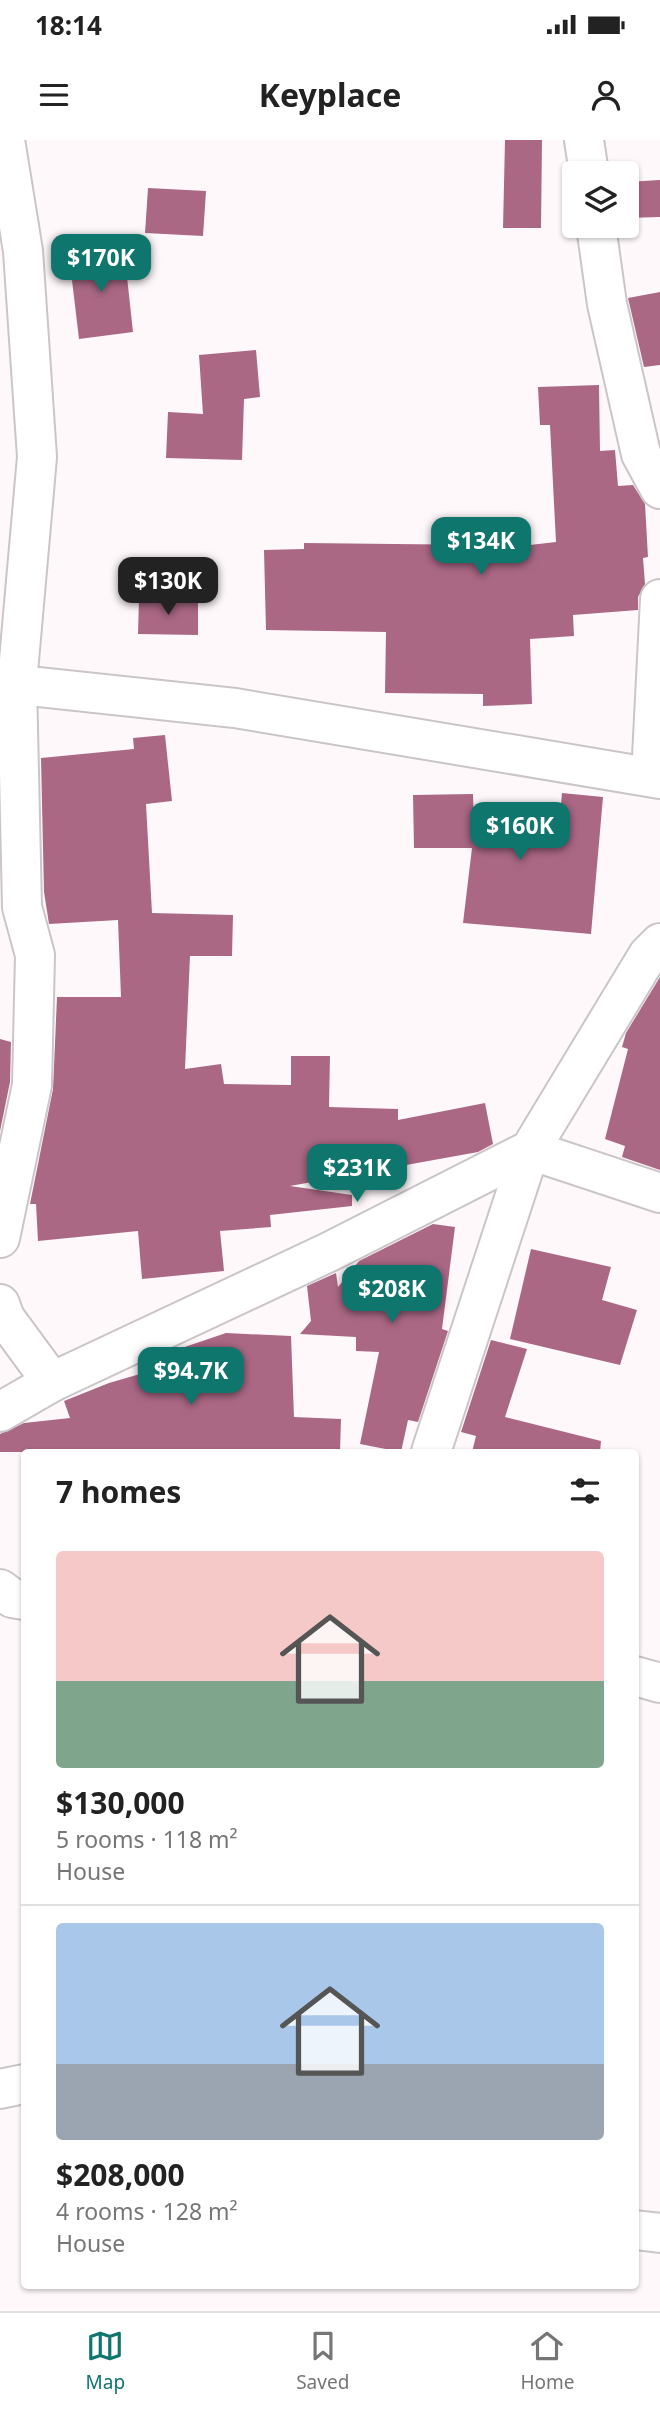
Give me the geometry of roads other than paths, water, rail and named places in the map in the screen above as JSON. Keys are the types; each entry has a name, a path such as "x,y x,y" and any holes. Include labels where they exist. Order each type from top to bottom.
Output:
{"street":[{"path":"0,1238 32,1084 36,955 22,907 9,683 37,457 23,251 5,140"},
{"path":"584,140 587,161"},
{"path":"598,238 607,304 641,454 660,489"},
{"path":"9,683 235,708 655,778 660,599"},
{"path":"432,1449 530,1150 648,955 660,943"},
{"path":"0,1412 52,1382 329,1252 530,1150 660,1193"},
{"path":"0,1304 5,1318 52,1382"},
{"path":"0,1589 12,1598 21,1600"},
{"path":"639,1677 660,1683"},
{"path":"0,2089 21,2085"},
{"path":"639,2230 660,2233"}]}
